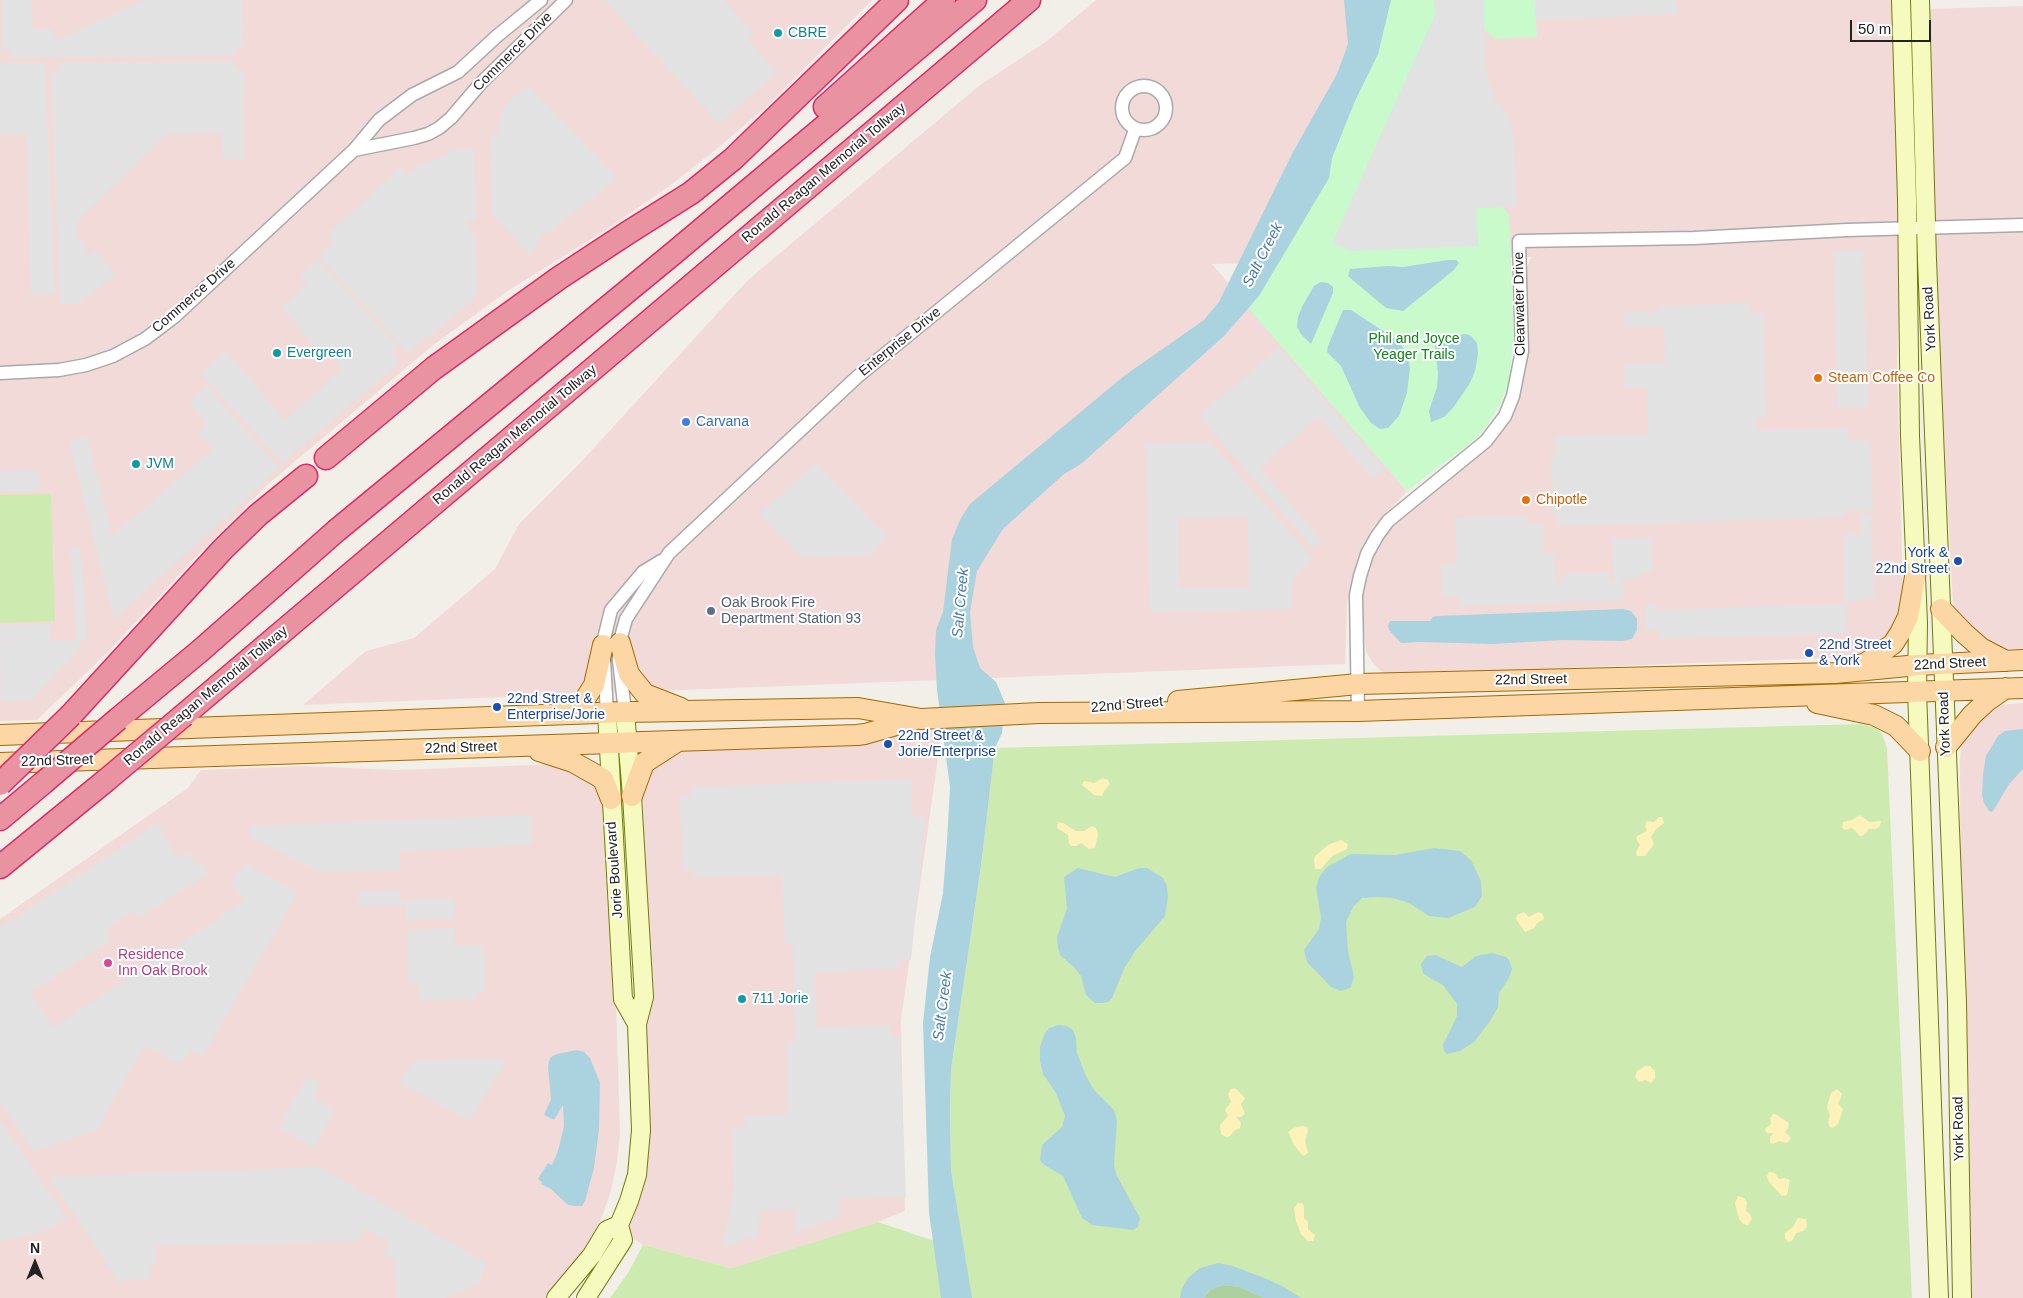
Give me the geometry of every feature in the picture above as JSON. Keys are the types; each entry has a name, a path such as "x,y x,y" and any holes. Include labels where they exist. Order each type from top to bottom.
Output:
{"highway":[{"path":"733,159 897,0"},
{"path":"326,458 434,368 567,273 691,193 922,0"},
{"path":"724,212 748,175 944,0"},
{"path":"0,819 200,650 336,530 724,212 974,0"},
{"name":"Ronald Reagan Memorial Tollway","path":"0,867 184,716 1029,0"},
{"path":"0,784 71,715 223,549 258,515 306,476"}],"main road":[{"name":"York Road","path":"1901,0 1910,436 1939,1298"},
{"name":"York Road","path":"1920,0 1926,228 1957,1002 1962,1298"},
{"path":"1835,673 1866,663 1893,644 1908,617 1916,571"},
{"path":"1941,609 1981,648 2015,660"},
{"path":"612,644 628,674 645,694 690,711"},
{"path":"551,715 582,704 594,685 612,644"},
{"name":"22nd Street","path":"1039,713 1358,684 1835,673 1918,665 2015,660"},
{"path":"1946,747 1972,714 1987,701 2015,688"},
{"name":"22nd Street","path":"0,735 616,712 858,708 921,718 1039,713 1358,711 2015,688"},
{"path":"1788,696 1874,714 1896,726 1920,751"},
{"name":"Jorie Boulevard","path":"616,712 617,743 611,799 623,999 637,1024"},
{"name":"22nd Street","path":"0,763 864,734 921,718"},
{"path":"632,796 644,763 678,741"},
{"name":"Jorie Boulevard","path":"586,1298 623,1240 619,1225 637,1175 641,1130 637,1024 644,997 632,796 617,743"},
{"path":"525,746 573,762 603,779 611,799"},
{"name":"Jorie Boulevard","path":"556,1298 592,1255 607,1230 619,1225"}],"street":[{"name":"Commerce Drive","path":"0,373 73,368 100,361 136,345 174,317 354,150 379,120 412,95 458,72 497,36 541,0"},
{"name":"Commerce Drive","path":"354,150 414,138 439,128 452,118 481,83 566,0"},
{"name":"Enterprise Drive","path":"616,712 620,660 605,627 611,610 643,572 664,560 857,377 1125,158 1135,130"},
{"name":"Clearwater Drive","path":"1358,711 1356,594 1360,576 1374,542 1388,521 1400,510 1486,440 1505,416 1513,396 1522,351 1519,241 1694,238 1907,228 2023,225"},
{"name":"Enterprise Drive","path":"616,712 612,644 664,560"}],"shaded area":[{"path":"0,0 872,0 768,105 719,147 668,187 601,233 506,292 432,346 267,485 191,562 111,649 37,720 0,721"},
{"path":"2,0 32,0 33,29 44,30 50,27 56,39 60,39 145,0 242,0 243,47 235,47 235,55 10,58 10,50 2,50"},
{"path":"605,0 724,0 754,33 747,39 777,72 719,124"},
{"path":"1096,0 1892,0 1899,192 1899,253 1901,263 1897,362 1903,601 1891,639 1855,657 1400,674 1389,674 1381,671 1372,662 1366,651 1364,636 1363,597 1370,565 1379,545 1392,525 1413,505 1488,447 1514,407 1526,369 1528,351 1526,271 1531,257 1212,264 1407,491 1372,528 1357,558 1347,603 1345,664 303,705 366,651 414,638 495,569 519,524 580,463 748,280 980,85 1047,41"},
{"path":"1434,0 1484,0 1485,66 1494,98 1508,116 1513,132 1517,207 1476,208 1478,246 1351,251 1332,243 1435,15"},
{"path":"1536,0 1676,0 1677,14 1537,20"},
{"path":"2023,6 2023,649 2005,649 1984,642 1967,629 1953,603 1933,240 1927,9"},
{"path":"236,61 236,69 243,69 244,159 223,159 222,133 167,134 76,223 77,235 85,243 86,258 96,250 115,275 78,304 60,304 51,71 59,71 59,63"},
{"path":"0,63 45,63 55,294 31,294 26,134 0,134"},
{"path":"529,86 617,178 549,233 547,230 540,236 535,250 529,254 492,215 490,134 498,134 502,111 510,99"},
{"path":"474,149 476,220 467,220 469,228 476,238 477,297 408,353 319,257 333,242 327,235 399,168 406,175 420,165 447,155 449,150"},
{"path":"1863,250 1868,407 1838,408 1833,251"},
{"path":"316,259 398,346 392,352 400,362 282,463 200,373 226,351 285,420 342,369 329,351 323,356 281,307 307,284 300,276"},
{"path":"1750,303 1751,314 1763,313 1766,418 1756,418 1756,430 1848,428 1848,441 1871,441 1873,510 1844,511 1844,517 1557,526 1557,515 1553,515 1551,455 1555,454 1555,436 1648,434 1647,387 1625,387 1624,364 1665,363 1664,326 1624,327 1624,312 1660,311 1660,306"},
{"path":"1279,347 1385,469 1373,479 1318,417 1260,468 1322,540 1313,548 1199,416"},
{"path":"207,386 280,468 114,619 69,441 87,436 112,536 213,449 197,433 206,423 189,402"},
{"path":"1210,442 1313,558 1292,580 1292,609 1150,612 1145,443","holes":["1248,517 1249,588 1179,588 1178,518"]},
{"path":"815,462 887,536 870,555 802,558 759,515"},
{"path":"39,470 40,491 0,492 0,471"},
{"path":"1860,514 1871,514 1874,598 1845,602 1843,534 1861,534"},
{"path":"1526,516 1526,524 1543,524 1544,554 1554,554 1556,584 1561,583 1561,574 1609,573 1609,582 1614,582 1612,539 1651,538 1652,573 1642,573 1642,577 1623,578 1624,600 1460,606 1459,596 1442,597 1441,565 1457,564 1455,518"},
{"path":"70,547 80,547 87,640 80,640 80,648 31,701 1,702 0,644 16,643 0,643 0,625 50,624 50,641 77,640"},
{"path":"1846,604 1847,633 1660,639 1659,629 1646,630 1645,605 1657,605 1658,610"},
{"path":"2023,703 2023,1298 1971,1298 1961,997 1960,760 1962,739 1969,725 1997,705"},
{"path":"942,729 901,1020 905,1211 878,1222 731,1268 643,1245 624,1232 647,1129 638,748"},
{"path":"557,764 588,772 602,796 615,969 620,1133 617,1162 610,1194 601,1219 574,1266 545,1298 0,1298 0,919 188,788 201,770 307,766 396,770"},
{"path":"912,779 912,816 925,818 911,960 899,959 899,968 815,972 817,1027 890,1025 891,1037 900,1037 906,1197 840,1199 840,1216 795,1233 795,1209 761,1210 757,1238 747,1237 734,1246 723,1245 734,1190 732,1128 746,1127 745,1117 787,1114 787,1042 795,1042 793,945 785,944 782,875 693,877 693,869 683,869 680,798 690,797 691,787"},
{"path":"531,815 532,845 400,851 400,870 319,872 251,837 251,826"},
{"path":"157,823 178,858 188,852 197,866 203,864 208,874 139,918 134,911 106,929 112,939 30,993 54,1027 245,900 230,884 246,864 298,893 203,1056 191,1051 180,1064 145,1045 97,1130 33,1152 0,1103 0,928"},
{"path":"399,890 400,900 454,898 455,918 406,920 406,905 359,906 359,891"},
{"path":"454,928 455,946 484,945 485,991 476,991 476,999 419,1001 418,983 408,983 407,930"},
{"path":"498,1058 506,1061 470,1121 400,1083 413,1061"},
{"path":"307,1076 320,1083 313,1097 335,1110 314,1148 278,1127"},
{"path":"0,1120 67,1219 43,1232 0,1241"},
{"path":"320,1167 486,1263 481,1282 446,1298 397,1298 394,1260 383,1253 389,1242 365,1228 358,1241 155,1246 156,1265 150,1265 151,1279 127,1279 120,1283 49,1177"}],"green space":[{"name":"Phil and Joyce Yeager Trails","path":"1391,0 1434,0 1435,15 1478,245 1476,208 1503,207 1509,215 1514,335 1509,382 1501,403 1486,427 1473,441 1407,491 1248,308 1259,296 1329,178 1332,158 1355,101 1378,54"},
{"path":"1484,0 1535,0 1537,37 1495,39 1484,30"},
{"path":"51,494 55,621 0,623 0,495"},
{"path":"1860,724 1876,728 1882,734 1887,748 1912,1298 610,1298 628,1273 643,1245 731,1268 878,1222 964,1251 951,1170 951,1070 981,866 995,748"},
{"path":"1223,1285 1240,1287 1264,1298 1205,1298 1206,1294 1212,1289"}],"sand":[{"path":"1103,778 1108,780 1110,784 1102,796 1094,795 1082,785 1084,781 1094,783"},
{"path":"1860,815 1869,822 1881,821 1880,826 1876,829 1869,829 1864,835 1860,836 1852,828 1845,830 1842,828 1843,822 1852,820"},
{"path":"1659,817 1662,817 1664,823 1656,829 1651,837 1654,844 1645,856 1637,856 1636,851 1640,845 1636,839 1637,836 1647,831 1645,826 1647,821 1654,822"},
{"path":"1058,822 1076,831 1084,831 1092,826 1096,828 1098,834 1095,848 1089,849 1081,843 1071,846 1068,835 1057,828"},
{"path":"1341,840 1348,844 1347,849 1332,856 1321,869 1315,869 1315,856 1328,845"},
{"path":"1524,912 1529,917 1538,912 1541,913 1544,919 1537,923 1534,928 1525,932 1516,919 1517,915"},
{"path":"1645,1066 1650,1066 1655,1071 1655,1078 1651,1083 1645,1080 1639,1082 1635,1077 1637,1071"},
{"path":"1235,1088 1245,1098 1241,1104 1245,1114 1241,1117 1236,1117 1241,1123 1240,1128 1226,1137 1221,1134 1220,1125 1228,1116 1225,1110 1231,1102 1228,1094 1231,1089"},
{"path":"1837,1089 1842,1094 1838,1104 1843,1109 1838,1124 1833,1128 1828,1123 1830,1115 1827,1107 1831,1093"},
{"path":"1773,1114 1789,1123 1785,1132 1791,1138 1787,1143 1779,1141 1773,1144 1770,1142 1770,1137 1774,1133 1767,1133 1765,1129 1771,1124 1770,1118"},
{"path":"1307,1127 1308,1131 1305,1141 1308,1153 1303,1156 1294,1145 1288,1132 1293,1128"},
{"path":"1769,1172 1775,1173 1779,1179 1785,1178 1790,1180 1787,1195 1782,1196 1769,1182 1767,1176"},
{"path":"1738,1196 1744,1198 1747,1202 1746,1211 1752,1219 1748,1225 1743,1224 1739,1219 1735,1203"},
{"path":"1298,1203 1302,1203 1304,1206 1304,1218 1308,1222 1308,1229 1315,1235 1313,1241 1308,1241 1301,1234 1294,1208"},
{"path":"1798,1218 1806,1219 1807,1227 1803,1231 1796,1233 1792,1241 1788,1242 1785,1238 1785,1233 1793,1227"}],"water":[{"name":"Salt Creek","path":"1344,0 1391,0 1378,54 1355,101 1332,158 1329,178 1259,296 1224,336 1081,464 1064,474 1003,529 977,571 970,612 973,647 980,668 996,682 1005,703 1002,733 995,748 981,866 951,1070 951,1170 972,1298 941,1298 929,1213 923,1023 930,957 943,893 947,841 950,787 937,690 935,654 936,630 943,612 952,539 961,518 970,504 1124,376 1204,320 1219,302 1293,152 1337,74 1348,44"},
{"path":"1456,260 1459,263 1454,270 1403,311 1386,308 1348,276 1350,269 1388,266 1403,267"},
{"path":"1321,282 1328,283 1333,287 1333,293 1311,344 1297,327 1298,317 1314,286"},
{"path":"1343,310 1351,310 1397,340 1407,353 1410,368 1407,393 1399,416 1388,428 1380,429 1371,423 1360,408 1341,366 1327,352"},
{"path":"1466,334 1471,336 1477,343 1478,354 1475,371 1470,383 1453,408 1444,417 1431,422 1429,411 1437,387 1438,373 1435,346 1459,335"},
{"path":"1623,609 1631,611 1637,619 1637,630 1632,639 1622,641 1563,640 1493,644 1401,643 1389,630 1388,626 1390,621 1430,621 1433,617 1437,616"},
{"path":"2023,729 2023,769 2009,784 1992,812 1989,811 1982,795 1986,756 1998,736 2005,731"},
{"path":"1434,848 1460,851 1471,860 1481,881 1482,896 1475,907 1448,918 1429,916 1409,903 1393,898 1362,898 1353,907 1346,922 1348,951 1354,977 1350,988 1341,991 1331,987 1307,962 1304,950 1319,929 1321,917 1316,888 1319,877 1327,867 1351,854 1395,855"},
{"path":"1078,868 1115,877 1139,868 1147,868 1163,878 1167,886 1168,897 1165,916 1136,950 1125,967 1112,998 1108,1002 1095,1003 1086,995 1081,976 1060,955 1058,948 1057,937 1067,909 1064,877"},
{"path":"1492,953 1506,957 1512,969 1509,978 1499,993 1498,1007 1474,1042 1460,1051 1447,1054 1444,1051 1443,1045 1457,1016 1457,1004 1443,985 1423,973 1421,964 1427,956 1435,955 1462,967 1476,956"},
{"path":"1058,1025 1067,1026 1073,1030 1076,1038 1077,1053 1085,1074 1094,1090 1114,1110 1117,1120 1114,1166 1117,1176 1140,1218 1138,1227 1133,1230 1092,1225 1082,1218 1063,1176 1043,1164 1040,1160 1042,1145 1062,1127 1065,1116 1056,1093 1043,1074 1040,1061 1040,1047 1045,1033 1049,1028"},
{"path":"577,1050 584,1052 590,1058 600,1083 599,1129 594,1168 582,1206 568,1205 551,1189 541,1184 542,1182 538,1179 548,1163 552,1165 558,1151 564,1126 563,1105 554,1120 544,1115 551,1099 549,1061 551,1057 557,1054"},
{"path":"1218,1263 1233,1266 1267,1279 1301,1298 1264,1298 1240,1287 1223,1285 1206,1293 1205,1298 1180,1298 1182,1288 1188,1278 1200,1268"}],"place":[{"name":"CBRE","path":"778,33"},
{"name":"Evergreen","path":"277,353"},
{"name":"Steam Coffee Co","path":"1818,378"},
{"name":"Carvana","path":"686,422"},
{"name":"JVM","path":"136,464"},
{"name":"Chipotle","path":"1526,500"},
{"name":"York & 22nd Street","path":"1958,561"},
{"name":"Oak Brook Fire Department Station 93","path":"711,611"},
{"name":"22nd Street & York","path":"1809,653"},
{"name":"22nd Street & Enterprise/Jorie","path":"497,707"},
{"name":"22nd Street & Jorie/Enterprise","path":"888,744"},
{"name":"Residence Inn Oak Brook","path":"108,963"},
{"name":"711 Jorie","path":"742,999"}]}
